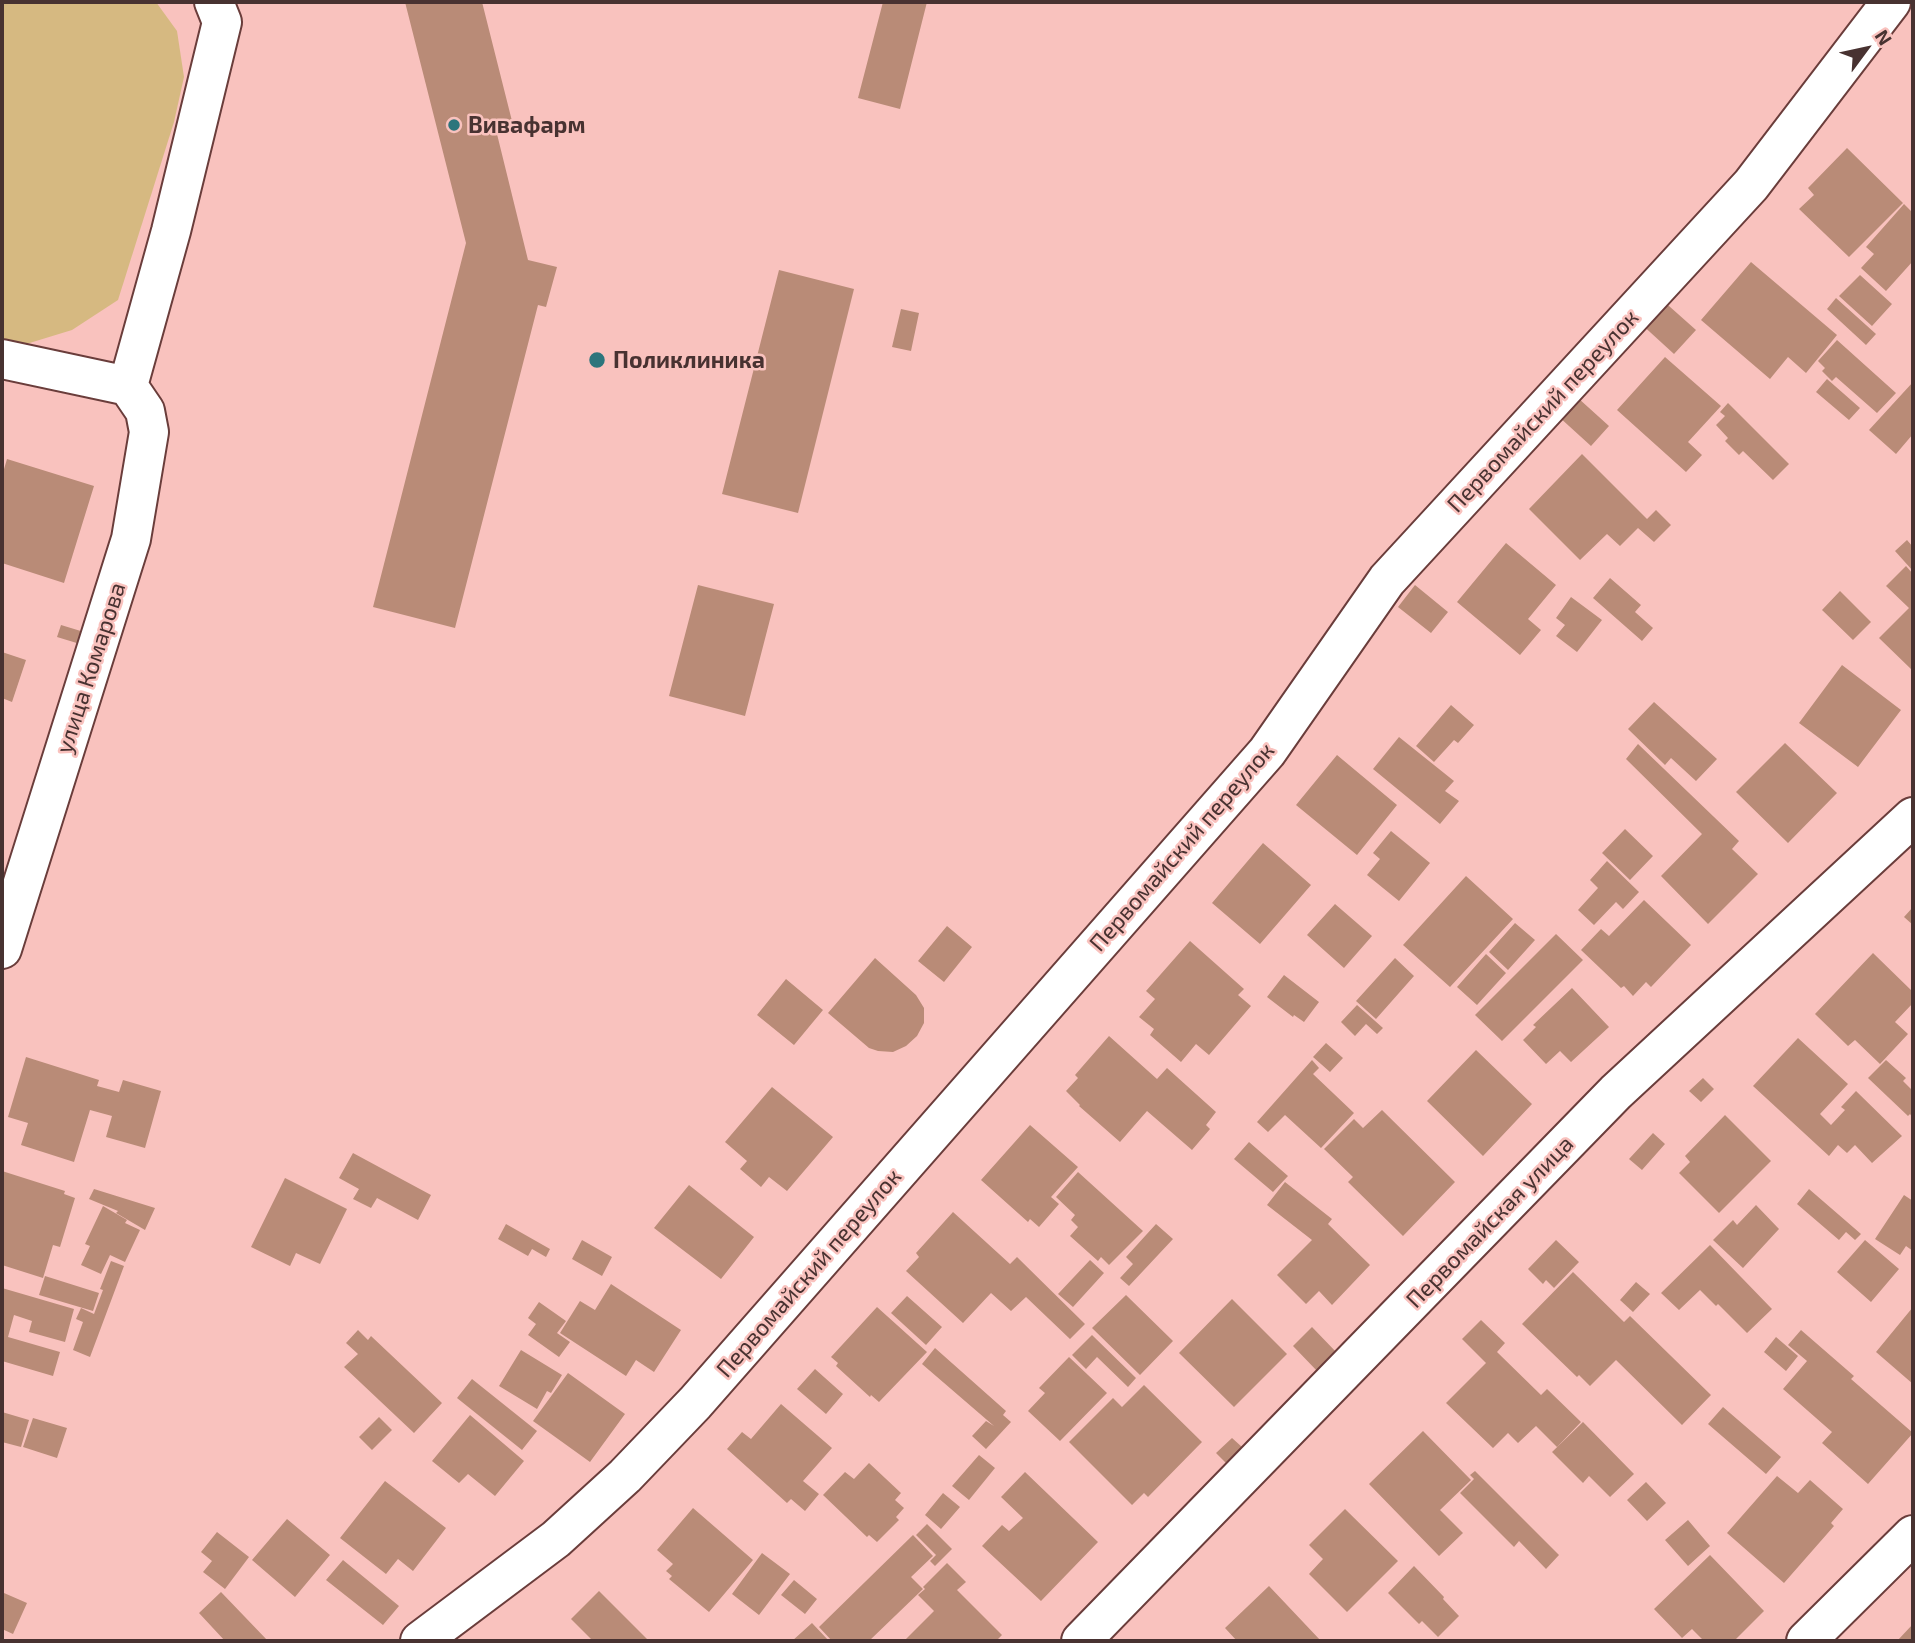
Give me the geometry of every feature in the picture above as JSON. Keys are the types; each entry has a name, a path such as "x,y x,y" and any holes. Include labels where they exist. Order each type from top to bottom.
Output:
{"street":[{"path":"2,359 128,386 171,231 222,22 214,2"},
{"name":"Первомайский переулок","path":"420,1641 556,1539 625,1476 695,1403 1267,752 1387,580 1751,184 1891,2"},
{"name":"улица Комарова","path":"2,949 131,539 149,432 145,411 128,386"},
{"name":"Первомайская улица","path":"1080,1641 1616,1092 1913,817"},
{"path":"1806,1641 1913,1535"}],"shaded area":[{"path":"2,2 156,2 177,31 184,77 174,122 118,300 72,330 23,345 2,343"}],"building":[{"path":"405,2 482,2 513,125 496,130 528,260 557,267 546,307 538,305 455,628 373,607 466,243"},
{"path":"883,2 927,2 900,109 858,98"},
{"path":"1847,148 1903,203 1849,257 1799,209 1814,195 1808,188"},
{"path":"1904,204 1913,213 1913,261 1886,291 1861,268 1874,254 1866,247"},
{"path":"1751,262 1837,335 1806,373 1788,357 1770,379 1701,320"},
{"path":"779,270 854,289 798,513 722,494"},
{"path":"1860,275 1892,304 1872,326 1839,296"},
{"path":"1660,298 1696,330 1674,354 1639,322"},
{"path":"1836,298 1876,334 1866,345 1827,309"},
{"path":"901,309 919,313 911,351 892,347"},
{"path":"1837,340 1896,393 1877,413 1836,377 1832,381 1822,371 1825,368 1818,361"},
{"path":"1665,357 1721,406 1688,442 1702,455 1686,472 1617,410"},
{"path":"1827,379 1860,408 1849,420 1816,392"},
{"path":"1913,382 1913,434 1896,454 1869,430"},
{"path":"1578,398 1609,426 1591,446 1558,416"},
{"path":"1728,403 1789,464 1773,480 1743,451 1739,455 1725,441 1728,438 1716,425 1725,416 1720,412"},
{"path":"1582,454 1647,519 1656,510 1671,525 1654,542 1638,528 1620,546 1607,534 1580,560 1529,509"},
{"path":"7,459 94,486 64,583 2,563 2,476"},
{"path":"1907,540 1913,547 1913,571 1895,551"},
{"path":"1506,543 1556,585 1528,619 1541,630 1520,655 1457,602"},
{"path":"1906,566 1913,574 1913,671 1879,638 1909,608 1886,586"},
{"path":"1610,578 1641,605 1635,612 1653,628 1642,641 1593,598"},
{"path":"698,585 774,604 745,716 669,696"},
{"path":"1415,585 1448,612 1431,633 1398,607"},
{"path":"1840,591 1871,622 1853,640 1822,610"},
{"path":"1571,597 1602,620 1577,652 1556,636 1565,625 1556,618"},
{"path":"61,625 84,632 80,644 57,637"},
{"path":"2,652 26,660 12,702 2,698"},
{"path":"1842,665 1901,710 1858,767 1799,723"},
{"path":"1654,702 1717,759 1696,781 1671,758 1665,765 1628,729"},
{"path":"1451,705 1474,725 1458,743 1454,740 1434,762 1416,746"},
{"path":"1399,737 1454,781 1445,791 1459,801 1440,824 1373,769"},
{"path":"1785,743 1837,793 1788,843 1736,792"},
{"path":"1638,744 1739,841 1732,849 1758,874 1708,924 1661,876 1702,834 1626,759"},
{"path":"1337,755 1397,805 1357,855 1296,805"},
{"path":"1625,829 1653,856 1630,880 1602,853"},
{"path":"1391,831 1430,863 1399,901 1367,875 1380,859 1373,853"},
{"path":"1263,843 1311,885 1260,944 1212,903"},
{"path":"1607,861 1639,892 1623,909 1616,902 1594,925 1578,910 1598,888 1590,880"},
{"path":"1466,876 1513,919 1450,987 1403,945"},
{"path":"1644,900 1691,945 1651,987 1646,982 1633,996 1581,950 1601,929 1609,936"},
{"path":"1335,904 1372,936 1344,968 1307,935"},
{"path":"1913,907 1913,925 1904,917"},
{"path":"1515,923 1535,940 1508,970 1489,952"},
{"path":"947,926 972,947 944,982 918,961"},
{"path":"1556,934 1583,960 1502,1041 1475,1015"},
{"path":"1190,941 1244,989 1238,995 1251,1006 1209,1055 1196,1044 1181,1062 1150,1035 1154,1029 1139,1017 1155,999 1146,991"},
{"path":"1873,953 1913,992 1913,1003 1895,1022 1908,1034 1880,1064 1855,1040 1848,1046 1815,1014"},
{"path":"1486,954 1506,973 1477,1005 1457,987"},
{"path":"875,958 916,995 924,1008 924,1023 917,1036 906,1046 893,1052 869,1048 828,1013"},
{"path":"1395,958 1414,976 1376,1019 1356,1001"},
{"path":"1284,975 1319,1002 1304,1022 1267,997"},
{"path":"786,979 823,1010 794,1045 757,1015"},
{"path":"1572,988 1609,1027 1571,1062 1560,1051 1546,1064 1523,1040 1536,1027 1533,1025"},
{"path":"1357,1005 1383,1028 1377,1034 1366,1024 1355,1036 1341,1022"},
{"path":"1109,1036 1157,1079 1167,1068 1216,1112 1206,1125 1210,1129 1192,1150 1147,1111 1120,1142 1066,1091 1078,1078 1075,1075"},
{"path":"1798,1038 1848,1084 1820,1114 1831,1125 1845,1110 1841,1107 1856,1091 1902,1136 1872,1163 1855,1145 1847,1153 1838,1145 1829,1156 1753,1086"},
{"path":"1326,1043 1343,1058 1330,1072 1313,1057"},
{"path":"1476,1050 1532,1104 1483,1156 1427,1101"},
{"path":"26,1057 99,1080 97,1086 119,1092 123,1080 161,1091 145,1148 106,1137 112,1116 90,1110 74,1162 21,1145 28,1123 8,1117"},
{"path":"1312,1060 1319,1068 1313,1074 1354,1113 1321,1148 1285,1115 1268,1132 1257,1122"},
{"path":"1886,1060 1906,1078 1903,1081 1913,1091 1913,1118 1868,1078"},
{"path":"1703,1078 1714,1089 1701,1102 1689,1091"},
{"path":"772,1087 833,1137 787,1191 769,1177 761,1187 740,1169 747,1161 725,1142"},
{"path":"1382,1110 1455,1182 1403,1236 1348,1182 1353,1177 1324,1149 1354,1119 1363,1128"},
{"path":"1725,1115 1771,1161 1719,1213 1679,1173 1690,1162 1685,1156"},
{"path":"1030,1125 1078,1167 1051,1197 1059,1204 1039,1227 1030,1219 1028,1222 981,1180"},
{"path":"1653,1133 1665,1144 1642,1170 1629,1159"},
{"path":"1249,1142 1288,1176 1273,1192 1234,1159"},
{"path":"353,1153 431,1195 418,1220 377,1198 371,1208 353,1199 359,1189 339,1178"},
{"path":"2,1171 65,1191 64,1194 75,1198 60,1247 53,1245 43,1278 2,1265"},
{"path":"1078,1172 1143,1231 1109,1265 1101,1257 1098,1261 1070,1236 1078,1227 1071,1220 1075,1215 1056,1197"},
{"path":"285,1178 347,1209 320,1264 296,1253 290,1266 251,1247"},
{"path":"1285,1182 1332,1219 1328,1224 1370,1265 1332,1305 1319,1291 1306,1304 1277,1275 1312,1240 1267,1205"},
{"path":"689,1185 754,1237 721,1279 654,1228"},
{"path":"94,1189 155,1208 145,1230 116,1213 118,1211 89,1199"},
{"path":"1809,1189 1861,1234 1855,1240 1846,1232 1839,1240 1797,1204"},
{"path":"1904,1195 1913,1201 1913,1251 1906,1246 1900,1255 1875,1239"},
{"path":"1756,1205 1779,1229 1743,1268 1713,1240 1733,1220 1737,1225"},
{"path":"103,1206 127,1220 125,1223 140,1230 125,1262 110,1255 101,1274 81,1265 90,1246 85,1244"},
{"path":"953,1212 1010,1264 1017,1257 1085,1324 1070,1339 1026,1297 1011,1311 991,1293 963,1323 906,1271 919,1257 916,1253"},
{"path":"506,1224 550,1249 546,1257 532,1249 528,1256 498,1239"},
{"path":"1156,1224 1173,1239 1129,1286 1120,1278 1133,1264 1126,1257"},
{"path":"582,1240 612,1257 602,1276 572,1259"},
{"path":"1556,1240 1579,1262 1554,1288 1546,1280 1543,1284 1528,1269"},
{"path":"1865,1240 1899,1269 1871,1302 1837,1272"},
{"path":"1710,1245 1772,1309 1747,1333 1700,1290 1679,1310 1661,1293"},
{"path":"1090,1260 1104,1273 1073,1307 1058,1294"},
{"path":"111,1261 124,1266 90,1357 73,1350 83,1322 76,1319 81,1308 94,1314"},
{"path":"1573,1272 1624,1322 1630,1316 1711,1395 1682,1425 1616,1360 1590,1386 1579,1375 1577,1377 1522,1324"},
{"path":"45,1276 99,1293 93,1311 39,1295"},
{"path":"1636,1282 1650,1294 1633,1312 1620,1300"},
{"path":"611,1284 681,1330 654,1372 636,1360 626,1376 560,1333 580,1301 595,1310"},
{"path":"2,1288 74,1309 65,1342 29,1332 32,1321 14,1315 8,1337 60,1352 53,1376 2,1361"},
{"path":"1126,1295 1173,1341 1140,1375 1092,1328"},
{"path":"907,1296 942,1327 926,1345 891,1313"},
{"path":"1232,1299 1287,1354 1234,1407 1179,1353"},
{"path":"539,1302 566,1321 557,1333 570,1342 559,1357 528,1335 536,1324 528,1318"},
{"path":"877,1307 927,1352 879,1402 836,1366 838,1363 831,1357"},
{"path":"1913,1307 1913,1384 1876,1352"},
{"path":"1481,1320 1505,1343 1497,1352 1541,1395 1547,1389 1581,1422 1557,1447 1536,1426 1518,1443 1508,1433 1493,1448 1446,1403 1486,1363 1462,1339"},
{"path":"1312,1327 1338,1354 1319,1373 1293,1346"},
{"path":"358,1330 368,1340 371,1336 442,1403 414,1433 344,1367 358,1354 346,1343"},
{"path":"1801,1330 1854,1376 1851,1379 1913,1433 1868,1484 1822,1443 1832,1432 1783,1389 1807,1361 1788,1345"},
{"path":"1092,1335 1136,1378 1128,1387 1097,1357 1086,1369 1072,1355"},
{"path":"1776,1337 1798,1356 1786,1371 1764,1352"},
{"path":"935,1348 1006,1411 1003,1415 1011,1422 986,1449 972,1436 986,1421 994,1426 922,1364"},
{"path":"521,1350 562,1375 551,1393 547,1391 537,1409 499,1386"},
{"path":"1069,1357 1107,1393 1060,1441 1028,1411 1045,1393 1039,1388"},
{"path":"815,1369 843,1394 826,1414 797,1389"},
{"path":"568,1373 625,1414 590,1462 533,1421"},
{"path":"472,1379 537,1431 522,1450 457,1398"},
{"path":"1144,1385 1202,1442 1148,1497 1144,1493 1132,1505 1069,1442 1113,1398 1122,1407"},
{"path":"781,1404 832,1448 803,1481 819,1494 805,1511 791,1499 787,1503 727,1449 742,1432 751,1439"},
{"path":"1723,1407 1781,1457 1766,1474 1708,1424"},
{"path":"2,1412 29,1420 21,1447 2,1442"},
{"path":"470,1415 524,1461 495,1496 468,1474 459,1483 432,1461"},
{"path":"379,1417 392,1430 372,1450 359,1437"},
{"path":"33,1418 67,1428 57,1458 23,1447"},
{"path":"1583,1422 1634,1474 1610,1497 1589,1476 1583,1483 1552,1452"},
{"path":"1423,1431 1471,1480 1440,1510 1463,1533 1439,1556 1369,1484"},
{"path":"1232,1438 1242,1447 1226,1463 1216,1453"},
{"path":"979,1455 995,1468 969,1500 952,1486"},
{"path":"869,1463 901,1493 895,1500 904,1508 896,1517 899,1520 877,1542 869,1535 867,1537 823,1495 845,1472 854,1479"},
{"path":"1475,1471 1559,1555 1546,1569 1519,1541 1514,1547 1460,1493 1474,1479 1470,1475"},
{"path":"1025,1472 1098,1542 1041,1601 982,1546 1002,1525 1009,1531 1023,1518 1001,1497"},
{"path":"1777,1476 1798,1493 1810,1480 1843,1509 1831,1523 1834,1526 1784,1583 1727,1533"},
{"path":"385,1481 446,1528 413,1571 398,1559 386,1574 340,1538"},
{"path":"1646,1482 1666,1503 1647,1521 1627,1500"},
{"path":"943,1493 960,1507 941,1529 925,1515"},
{"path":"693,1508 753,1560 709,1612 669,1579 672,1576 666,1571 673,1564 657,1550"},
{"path":"1345,1509 1398,1561 1347,1612 1309,1574 1323,1559 1309,1545"},
{"path":"287,1519 330,1555 295,1597 252,1560"},
{"path":"1688,1520 1710,1546 1688,1566 1665,1540"},
{"path":"927,1524 952,1549 935,1566 930,1561 936,1555 916,1535"},
{"path":"217,1532 249,1557 225,1589 203,1572 212,1561 201,1552"},
{"path":"913,1535 933,1556 911,1577 923,1589 869,1641 832,1641 819,1627"},
{"path":"762,1553 790,1574 759,1615 732,1594"},
{"path":"1710,1555 1764,1611 1734,1641 1704,1641 1692,1629 1682,1638 1654,1609"},
{"path":"343,1560 399,1606 383,1625 326,1580"},
{"path":"947,1563 966,1582 957,1590 1002,1635 996,1641 904,1641 934,1611 918,1595"},
{"path":"1414,1566 1459,1616 1438,1637 1422,1621 1419,1624 1388,1593"},
{"path":"794,1580 817,1599 805,1614 781,1595"},
{"path":"1269,1586 1321,1641 1237,1641 1225,1628"},
{"path":"599,1591 649,1641 593,1641 571,1619"},
{"path":"221,1592 268,1641 225,1641 199,1613"},
{"path":"4,1593 27,1603 13,1634 2,1629"},
{"path":"812,1623 829,1641 792,1641"},
{"path":"1913,1624 1913,1641 1897,1641"}],"place":[{"name":"Вивафарм","path":"454,125"},
{"name":"Поликлиника","path":"597,360"}]}
